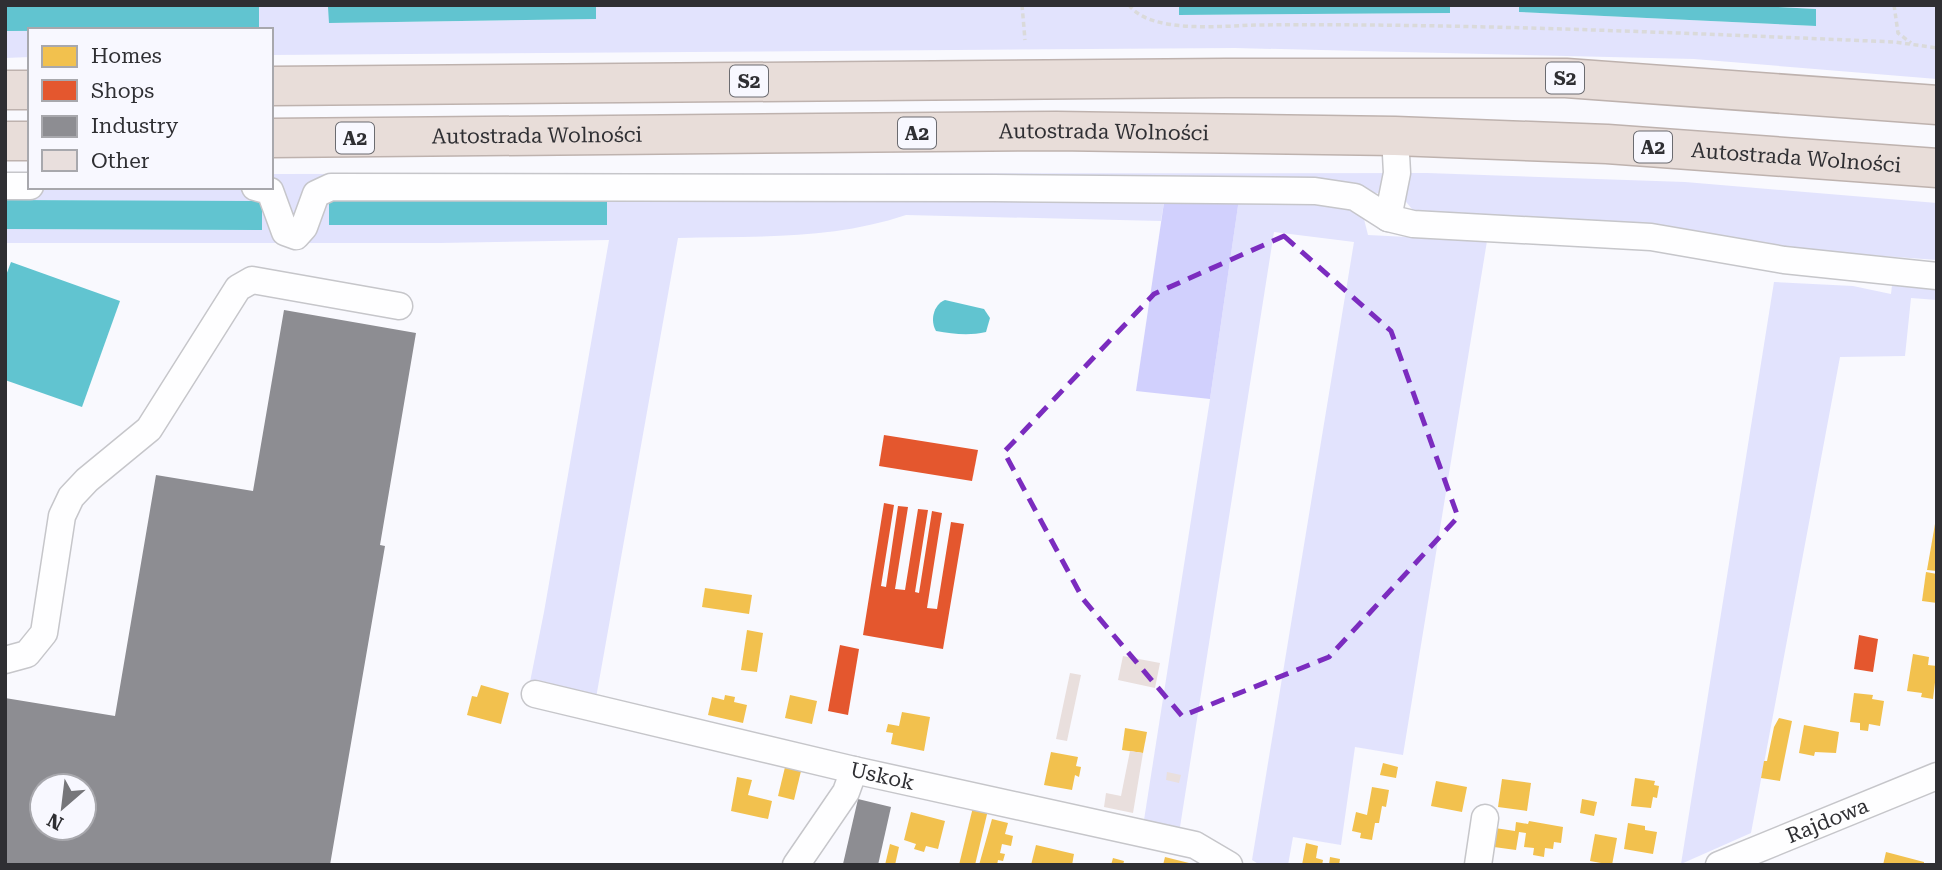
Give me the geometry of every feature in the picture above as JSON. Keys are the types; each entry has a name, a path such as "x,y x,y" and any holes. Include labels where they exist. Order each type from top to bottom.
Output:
{"highway":[{"name":"S2","path":"273,86 1566,78 1937,105"},
{"path":"5,90 28,90"},
{"name":"Autostrada Wolności","path":"273,138 1056,131 1395,136 1607,144 1937,168"},
{"path":"5,141 28,141"}],"street":[{"path":"1388,218 1396,173 1395,136"},
{"path":"5,187 28,186"},
{"path":"262,189 270,191 285,232 296,236 304,228 316,194 331,187 1315,191 1355,197 1388,218 1413,224 1651,237 1784,260 1937,276"},
{"path":"5,660 27,654 44,634 62,516 71,497 87,480 149,429 238,288 252,280 398,306"},
{"name":"Uskok","path":"535,694 854,770 1195,845 1229,865"},
{"path":"796,865 846,792 854,770"},
{"name":"Rajdowa","path":"1719,865 1937,776"},
{"path":"1478,865 1485,818"}],"path":[{"path":"1022,5 1025,40"},
{"path":"1129,5 1153,22 1203,26 1369,24 1543,27 1937,48"},
{"path":"1894,5 1898,33 1913,45"}],"highlighted area":[{"path":"1284,236 1391,331 1458,517 1329,657 1182,716 1083,599 1004,452 1154,294"}],"shaded area":[{"path":"259,5 451,5 329,7 329,23 595,19 596,5 1179,5 1180,15 1450,13 1450,5 1519,5 1519,12 1815,26 1816,9 1744,5 1937,5 1937,79 1694,59 1235,48 273,55 273,28 259,28"},
{"path":"259,5 259,28 28,28 28,31 5,31 5,6"},
{"path":"596,5 596,19 329,23 328,7"},
{"path":"1179,5 1450,5 1450,13 1179,15"},
{"path":"1519,5 1744,5 1816,9 1816,26 1519,12"},
{"path":"5,31 28,31 28,57 5,58"},
{"path":"1427,173 1685,182 1937,203 1937,260 1773,248 1417,215 1402,197 1323,185 1165,196 1161,221 906,215 822,233 678,238 596,698 529,687 609,240 440,243 5,243 5,229 262,230 262,202 5,200 5,175 28,186 28,189 273,189 273,174","holes":["607,199 606,225 329,225"]},
{"path":"1165,196 1239,199 1210,399 1136,391"},
{"path":"607,198 607,225 329,225 329,199"},
{"path":"1239,199 1332,201 1362,211 1368,235 1487,241 1403,755 1355,747 1341,845 1293,837 1288,865 1260,865 1252,860 1354,242 1274,232 1180,827 1144,820"},
{"path":"5,200 262,201 262,230 5,229"},
{"path":"11,262 120,301 82,407 5,380 5,278"},
{"path":"1897,280 1937,284 1937,300 1911,298 1905,356 1840,357 1751,833 1681,864 1774,282 1853,286 1891,294 1892,285"},
{"path":"945,300 984,309 990,318 986,332 961,334 936,331 934,314"}],"building: Homes":[{"path":"1937,524 1937,571 1927,570"},
{"path":"1926,572 1937,574 1937,603 1922,601"},
{"path":"705,588 752,595 749,614 702,607"},
{"path":"747,630 763,633 757,672 741,670"},
{"path":"1913,654 1929,657 1928,665 1937,666 1933,699 1921,697 1922,693 1907,691"},
{"path":"481,685 509,693 501,724 467,715 472,696 477,697"},
{"path":"1854,693 1873,695 1872,699 1884,701 1880,726 1869,724 1868,731 1860,730 1860,723 1850,722"},
{"path":"725,695 735,697 734,702 747,705 743,723 708,715 712,697 724,700"},
{"path":"790,695 817,701 812,724 785,718"},
{"path":"902,712 930,717 924,751 891,744 893,733 886,732 888,724 899,726"},
{"path":"1779,718 1792,721 1780,781 1761,778 1774,727"},
{"path":"1804,725 1839,732 1836,753 1815,752 1814,756 1799,753"},
{"path":"1125,728 1147,732 1143,753 1122,750"},
{"path":"1051,752 1078,757 1076,766 1081,767 1079,777 1075,775 1072,790 1044,785"},
{"path":"786,763 802,767 794,800 778,796"},
{"path":"1383,763 1398,767 1396,778 1380,775"},
{"path":"737,777 752,780 748,795 772,801 768,819 731,811"},
{"path":"1635,778 1655,781 1654,785 1659,786 1657,798 1653,797 1651,808 1631,806"},
{"path":"1502,779 1531,783 1527,811 1498,807"},
{"path":"1436,781 1467,787 1462,812 1431,806"},
{"path":"1372,787 1389,790 1386,807 1382,806 1379,823 1375,823 1372,840 1360,838 1361,833 1352,831 1356,812 1367,815"},
{"path":"1582,799 1597,802 1594,816 1580,813"},
{"path":"973,807 988,810 975,865 959,865"},
{"path":"911,812 945,821 938,849 926,846 924,852 914,849 916,844 904,840"},
{"path":"992,819 1008,823 1005,834 1013,836 1011,846 1002,844 1000,853 1005,854 1003,861 998,860 997,865 979,865"},
{"path":"1529,821 1563,827 1561,843 1554,842 1553,849 1545,848 1544,857 1533,855 1534,848 1524,847 1526,833 1519,832 1516,850 1494,847 1493,857 1484,856 1488,827 1515,831 1516,822 1528,824"},
{"path":"1628,823 1645,826 1645,830 1657,832 1653,854 1624,849"},
{"path":"1595,834 1617,838 1612,865 1590,861"},
{"path":"1306,843 1318,846 1316,858 1323,860 1322,865 1302,865"},
{"path":"890,844 899,847 895,865 885,865"},
{"path":"1036,845 1074,854 1072,865 1031,865"},
{"path":"1886,852 1924,862 1924,865 1883,865"},
{"path":"1165,857 1193,864 1193,865 1163,865"},
{"path":"1330,857 1340,859 1339,865 1329,865"},
{"path":"1113,858 1124,861 1123,865 1111,865"}],"building: Shops":[{"path":"884,435 978,450 972,481 879,466"},
{"path":"884,503 894,505 881,586 886,587 898,506 908,507 895,589 905,590 918,509 928,510 915,592 919,593 932,511 942,513 927,608 937,609 951,522 964,524 943,649 863,635"},
{"path":"1859,635 1878,639 1873,672 1854,669"},
{"path":"840,645 859,649 848,715 828,711"}],"building: Industry":[{"path":"284,310 416,333 380,545 385,546 330,865 5,865 5,698 115,716 156,475 253,491"},
{"path":"858,799 891,807 878,865 843,864"}],"building: Other":[{"path":"1123,656 1160,663 1155,688 1118,680"},
{"path":"1070,673 1081,675 1067,741 1056,739"},
{"path":"1130,751 1143,753 1133,813 1104,807 1106,793 1121,796"},
{"path":"1167,772 1181,775 1179,783 1166,780"}]}
